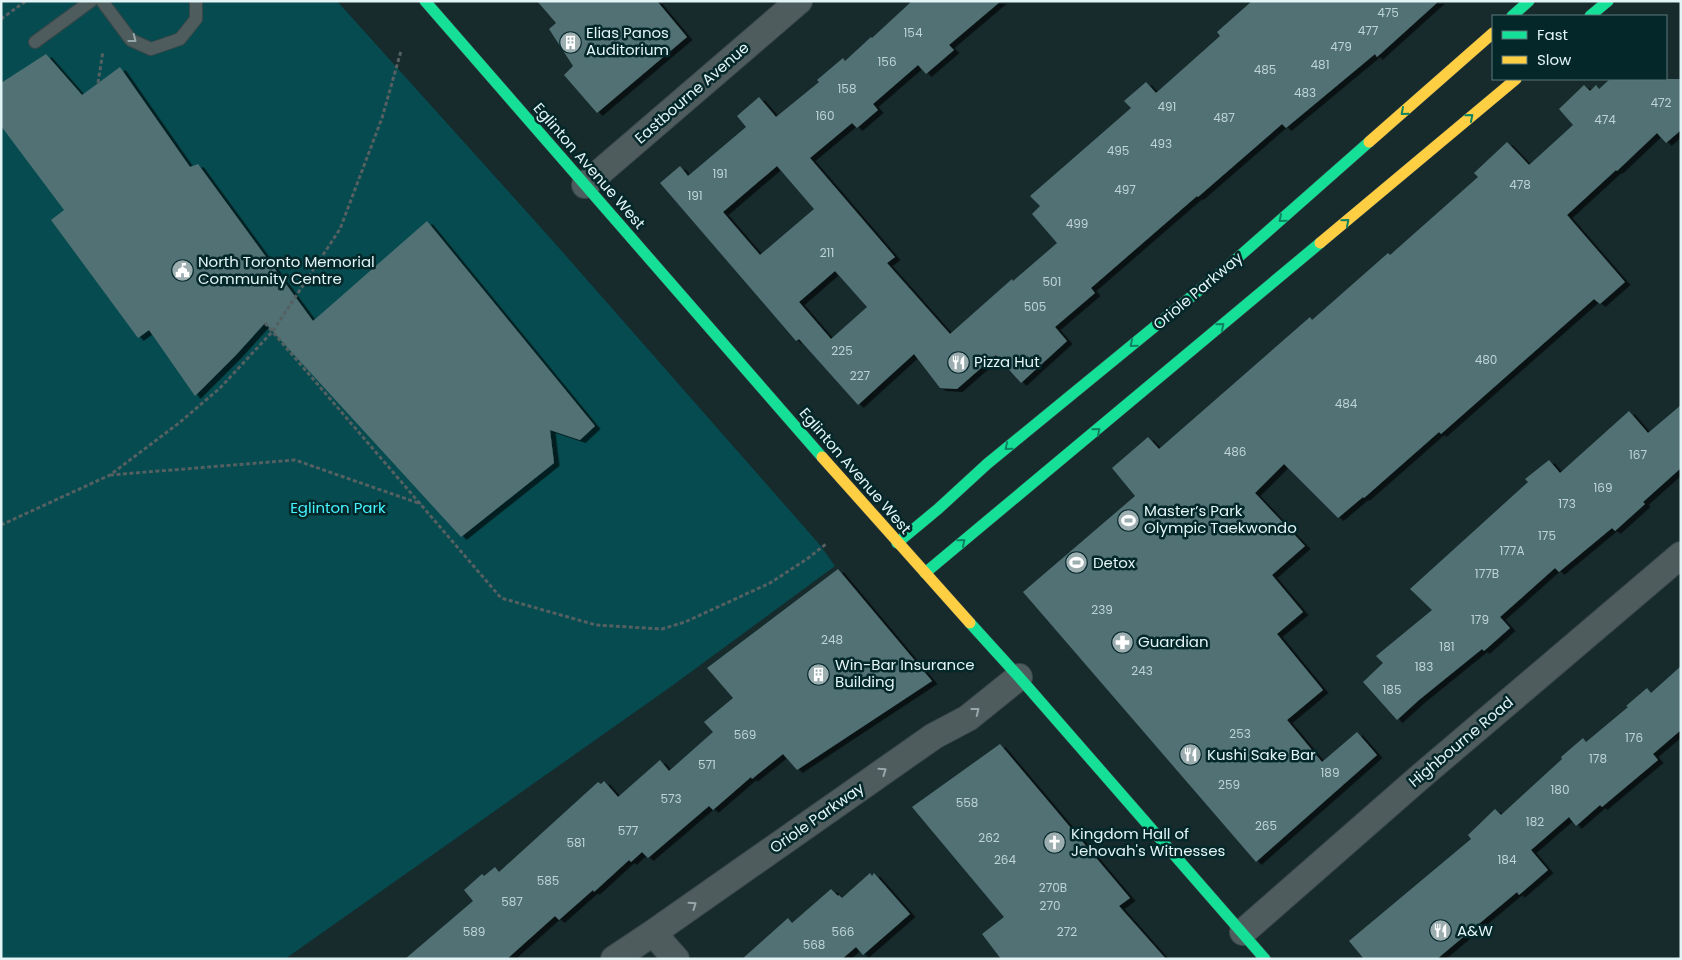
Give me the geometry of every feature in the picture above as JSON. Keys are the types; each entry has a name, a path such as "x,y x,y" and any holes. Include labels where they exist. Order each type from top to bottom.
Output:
{"street":[{"name":"Eglinton Avenue West","path":"425,1 898,543 1019,677 1265,959"},
{"name":"Eastbourne Avenue","path":"585,185 799,1"},
{"path":"1513,15 1529,1"},
{"path":"1591,15 1608,1"},
{"name":"Oriole Parkway","path":"898,543 1225,269 1492,34"},
{"path":"925,573 1013,493 1059,462 1515,80"},
{"name":"Highbourne Road","path":"1243,932 1420,776 1681,555"},
{"name":"Oriole Parkway","path":"614,959 934,736 968,718 1019,677"},
{"path":"653,933 676,959"}],"lane":[{"path":"35,42 91,1"},
{"path":"102,1 131,40 151,49 180,39 196,19 196,1"}],"path":[{"path":"1,19 26,1"},
{"path":"98,82 103,51"},
{"path":"1,525 110,475 179,423 220,388 273,331 340,229 382,118 401,51"},
{"path":"265,323 502,598 596,625 662,629 685,622 770,583 826,544"},
{"path":"110,475 295,460 422,504"}],"green space":[{"name":"Eglinton Park","path":"1,1 337,1 552,240 820,545 835,566 669,688 285,959 1,959"}],"building":[{"path":"537,1 657,1 687,37 597,113 564,75 573,66 549,29 556,23"},
{"path":"912,1 1001,1 949,45 954,50 926,74 918,65 873,104 878,110 857,128 852,123 810,158 895,257 887,263 950,334 1012,279 1013,281 1057,243 1032,214 1040,206 1030,196 1131,108 1124,101 1146,82 1156,93 1220,36 1217,32 1252,1 1439,1 1377,57 1375,54 1286,128 1282,124 1091,288 1095,293 1055,327 1067,341 1021,383 996,355 957,389 940,388 914,354 858,405 799,339 796,341 660,183 680,166 688,176 746,127 737,116 759,97 776,117 819,82 817,80 843,58 845,61","holes":["777,166 814,209 760,255 723,212","835,271 867,307 831,339 799,302"]},
{"name":"North Toronto Memorial Community Centre","path":"46,54 82,95 120,67 190,167 198,164 313,321 427,221 595,426 580,440 550,430 554,463 461,537 265,323 195,396 149,330 138,338 51,220 64,210 1,126 1,83"},
{"path":"1681,79 1681,130 1666,143 1657,133 1567,215 1625,282 1600,304 1594,299 1441,434 1439,432 1364,498 1338,518 1284,464 1255,493 1305,546 1272,575 1303,612 1277,634 1323,690 1287,720 1322,762 1357,732 1377,755 1256,862 1023,592 1135,496 1112,468 1148,437 1159,449 1310,317 1312,320 1388,253 1390,255 1478,177 1474,173 1507,142 1529,165 1573,125 1559,109 1584,85 1590,91 1596,85 1599,89 1609,80"},
{"path":"1681,405 1681,468 1643,502 1645,504 1615,531 1612,528 1559,572 1555,568 1500,617 1510,628 1484,651 1482,649 1419,700 1397,720 1363,682 1383,663 1376,656 1432,610 1410,589 1528,482 1525,479 1549,460 1560,473 1629,411 1648,433"},
{"path":"838,569 932,681 797,770 783,754 752,779 751,777 713,810 709,806 648,858 642,852 631,862 629,860 594,892 593,890 559,920 555,916 507,959 405,959 473,901 464,890 482,874 484,876 495,867 499,872 598,782 601,784 604,781 618,797 660,760 669,771 713,732 704,722 733,698 707,668"},
{"path":"1681,666 1681,730 1653,754 1658,760 1602,807 1600,805 1576,826 1569,817 1531,850 1548,870 1519,895 1517,892 1437,959 1364,959 1349,941 1471,839 1468,835 1495,809 1501,815 1583,738 1586,742 1628,707 1626,706 1647,688 1651,693"},
{"path":"1000,744 1130,898 1119,906 1166,959 1001,959 982,934 1004,917 912,807"},
{"path":"870,873 872,876 874,873 910,914 863,955 856,947 842,959 742,959 788,918 792,923 831,889 842,898"}],"traffic: fast":[{"path":"425,1 822,457"},
{"path":"1513,15 1529,1"},
{"path":"1591,15 1608,1"},
{"path":"897,543 987,464 1225,269 1369,142"},
{"path":"925,573 1320,243"},
{"path":"970,623 1265,959"}],"traffic: slow":[{"path":"1369,142 1492,34"},
{"path":"1320,243 1515,80"},
{"path":"822,457 970,623"}],"place":[{"name":"Elias Panos Auditorium","path":"570,42"},
{"name":"North Toronto Memorial Community Centre","path":"182,271"},
{"name":"Pizza Hut","path":"958,362"},
{"name":"Master’s Park Olympic Taekwondo","path":"1128,520"},
{"name":"Detox","path":"1077,563"},
{"name":"Guardian","path":"1122,642"},
{"name":"Win-Bar Insurance Building","path":"819,674"},
{"name":"Kushi Sake Bar","path":"1191,755"},
{"name":"Kingdom Hall of Jehovah's Witnesses","path":"1055,843"},
{"name":"A&W","path":"1441,931"}]}
